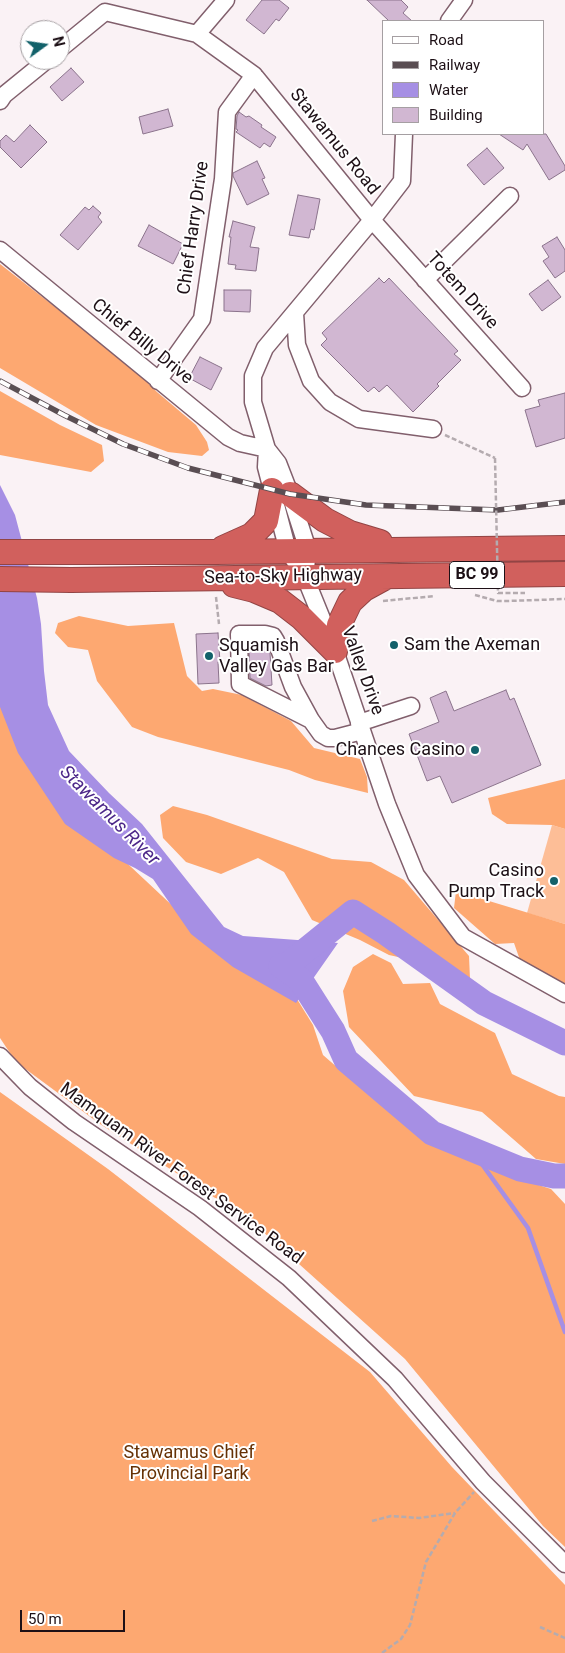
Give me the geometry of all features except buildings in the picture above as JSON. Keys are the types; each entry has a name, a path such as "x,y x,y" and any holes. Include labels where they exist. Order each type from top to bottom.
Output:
{"highway":[{"path":"216,552 252,535 266,522 281,492 325,520 350,533 403,549"},
{"name":"Sea-to-Sky Highway","path":"0,552 216,552 565,548"},
{"name":"Sea-to-Sky Highway","path":"0,580 71,580 211,588 305,577 565,574"},
{"path":"334,651 339,625 350,602 364,589 388,576"},
{"path":"211,588 254,590 280,601 302,618 334,651"}],"street":[{"path":"197,34 226,0"},
{"path":"450,20 464,0"},
{"name":"Stawamus Road","path":"70,39 105,6 197,34 254,75 372,220 266,348 253,376 252,402 267,449 266,467 281,492 298,550"},
{"path":"0,101 4,95 35,70"},
{"name":"Chief Harry Drive","path":"158,381 202,319 222,179 227,112 254,75"},
{"path":"372,220 402,182 404,141"},
{"path":"425,280 510,196"},
{"name":"Totem Drive","path":"372,220 522,388"},
{"name":"Chief Billy Drive","path":"0,250 228,437 240,443 267,449"},
{"path":"295,312 297,345 311,381 330,402 359,419 432,429"},
{"name":"Valley Drive","path":"298,550 305,577 334,651 387,804 416,874 463,937 565,994"},
{"path":"312,720 240,684 239,634 265,634 273,636 293,687 321,734 328,738 335,738 411,706"},
{"name":"Mamquam River Forest Service Road","path":"0,1056 30,1088 74,1122 200,1208 289,1278 396,1379 483,1482 565,1564"}],"path":[{"path":"432,429 495,458 498,594 525,593"},
{"path":"211,588 220,624"},
{"path":"472,594 506,602 565,599"},
{"path":"385,601 439,595"},
{"path":"382,1653 401,1640 410,1625 426,1562 456,1513 483,1482"},
{"path":"372,1522 391,1516 419,1518 456,1513"},
{"path":"540,1627 565,1638"}],"shaded area":[{"path":"552,825 565,829 565,924 527,913"}],"green space":[{"path":"0,264 132,367 157,392 196,425 207,442 209,450 202,456 168,452 96,425 0,368"},
{"path":"0,391 60,425 102,445 104,461 91,472 0,455"},
{"path":"79,616 128,626 174,623 187,676 202,691 213,689 242,695 291,721 314,748 360,759 367,777 368,793 315,780 289,770 158,737 132,727 97,681 88,650 68,647 55,633 58,623"},
{"path":"0,685 114,851 208,939 292,991 313,1025 323,1055 354,1082 510,1176 551,1189 565,1204 565,1547 543,1526 405,1359 251,1221 100,1124 16,1062 0,1038"},
{"path":"565,779 565,829 552,825 507,824 492,814 488,798"},
{"path":"173,806 207,815 332,859 371,862 404,880 469,956 470,979 450,979 425,963 389,955 360,940 312,920 284,872 258,858 221,874 186,862 163,838 160,815"},
{"path":"456,891 565,924 565,987 521,963 514,943 495,944 454,908"},
{"path":"373,954 391,963 403,984 430,983 440,1004 495,1033 512,1074 565,1097 565,1164 536,1159 482,1112 414,1096 349,1027 343,991 353,967"},
{"name":"Stawamus Chief Provincial Park","path":"0,1092 108,1169 370,1372 452,1467 565,1585 565,1653 0,1653"}],"water":[{"path":"0,485 15,515 37,598 48,705 69,751 142,824 224,927 243,936 338,943 296,1003 233,967 191,934 153,879 114,858 65,824 18,753 0,707"}],"waterway":[{"name":"Stawamus River","path":"291,962 353,912 386,933 484,1003 565,1043"},
{"name":"Stawamus River","path":"281,966 300,979 333,1031 346,1060 432,1133 520,1169 554,1176 565,1176"},
{"path":"471,1149 528,1228 565,1332"}],"railway":[{"path":"0,381 123,444 188,468 290,494 366,505 498,510 565,502"}],"place":[{"name":"Sam the Axeman","path":"394,645"},
{"name":"Squamish Valley Gas Bar","path":"209,656"},
{"name":"Chances Casino","path":"475,750"},
{"name":"Casino Pump Track","path":"554,881"}]}
